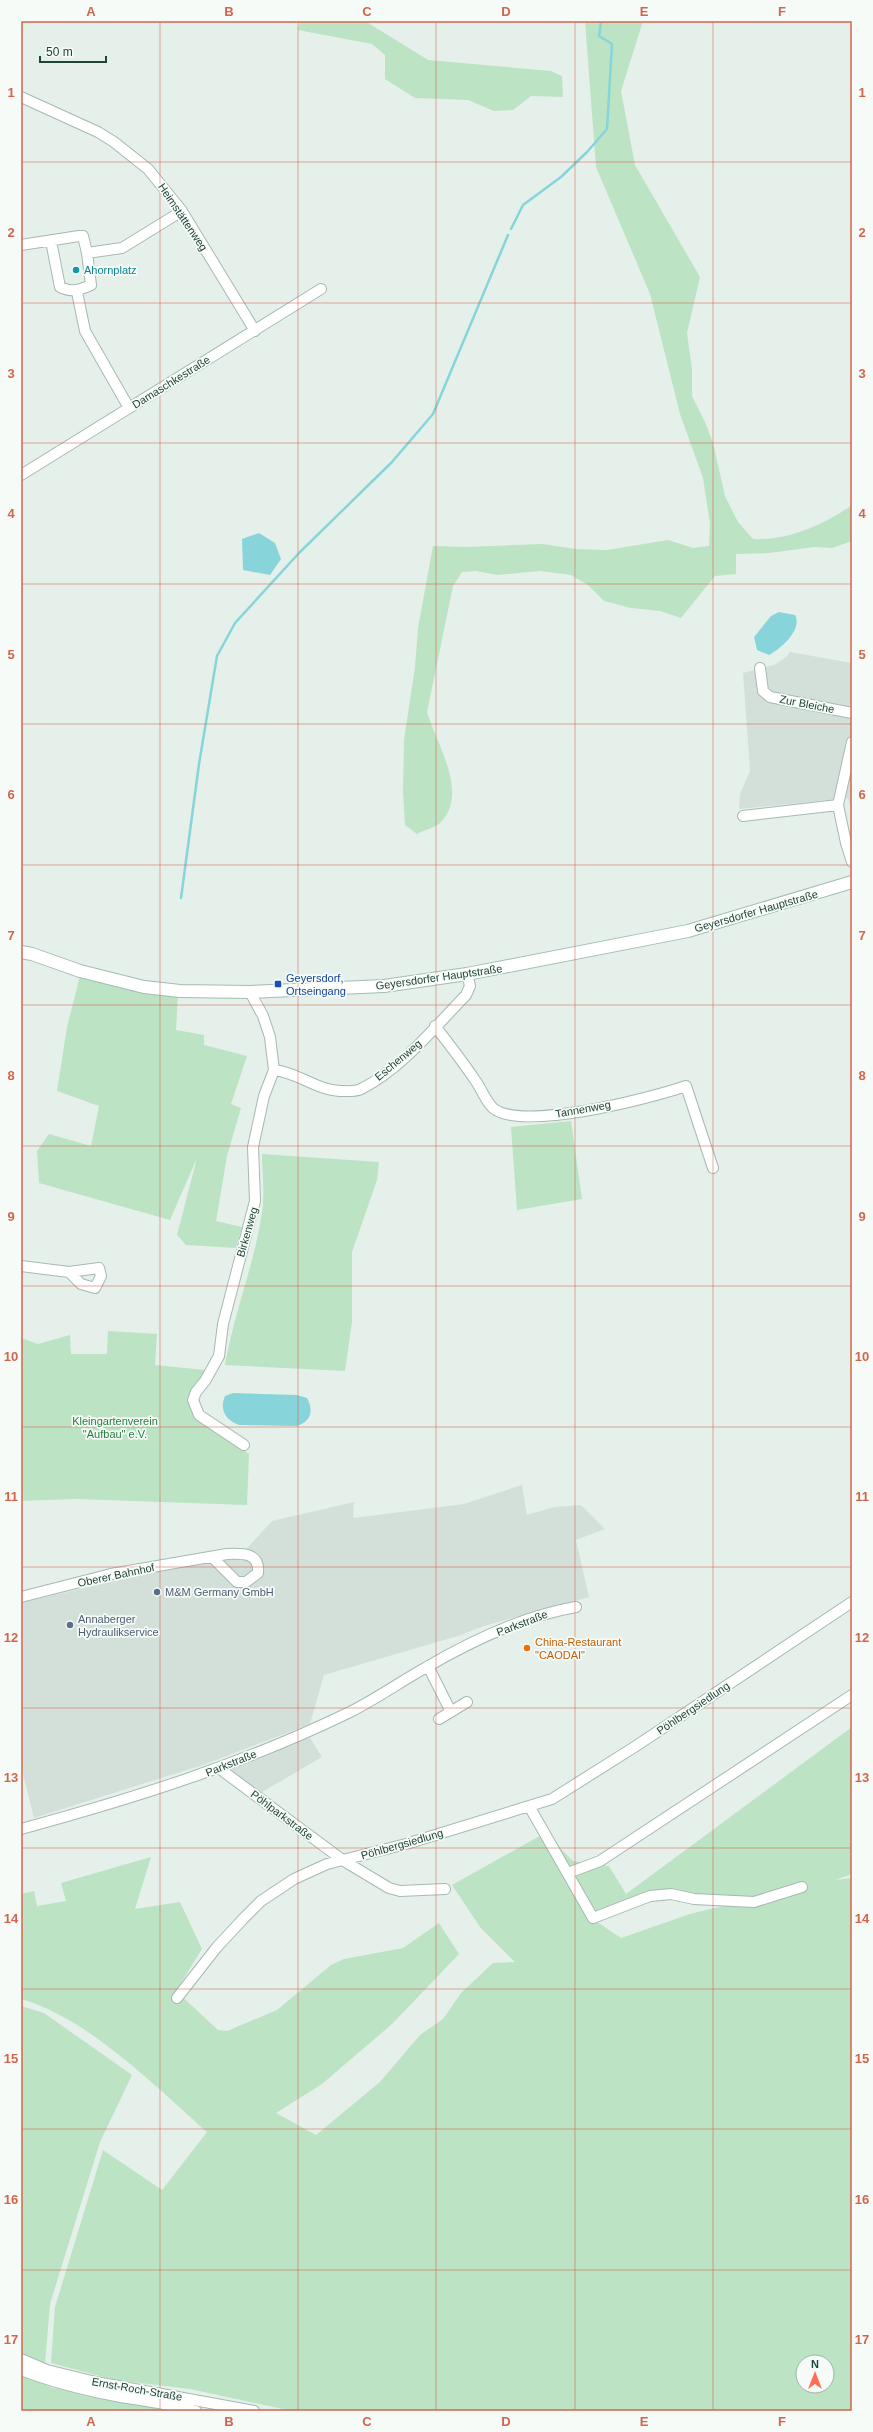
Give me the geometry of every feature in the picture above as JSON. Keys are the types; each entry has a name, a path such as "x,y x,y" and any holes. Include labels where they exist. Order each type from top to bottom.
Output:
{"main road":[{"name":"Geyersdorfer Hauptstraße","path":"21,952 88,974 144,987 250,992 384,986 467,974 688,931 852,882"}],"street":[{"name":"Heimstättenweg","path":"21,97 114,142 148,168 182,211 255,331"},
{"path":"87,253 122,248 182,211"},
{"path":"21,245 83,236 87,253 91,285 77,292 68,291 60,287 50,241"},
{"name":"Damaschkestraße","path":"21,475 321,289"},
{"path":"77,292 85,331 129,408"},
{"name":"Zur Bleiche","path":"760,668 763,691 770,696 852,713"},
{"path":"852,742 838,805 846,843 852,862"},
{"path":"743,816 838,805"},
{"name":"Eschenweg","path":"274,1070 288,1071 309,1083 339,1091 360,1090 389,1071 466,995 470,986 467,974"},
{"name":"Birkenweg","path":"244,1445 199,1415 193,1400 196,1392 206,1381 219,1356 223,1324 255,1201 254,1147 264,1096 274,1070 270,1037 263,1016 250,992"},
{"name":"Tannenweg","path":"435,1026 493,1108 510,1116 526,1118 568,1113 686,1086 713,1168"},
{"path":"21,1266 69,1272"},
{"name":"Oberer Bahnhof","path":"21,1597 111,1574 212,1557"},
{"name":"Pöhlbergsiedlung","path":"177,1998 217,1947 261,1901 294,1879 327,1864 344,1861 552,1799 852,1602"},
{"name":"Parkstraße","path":"21,1829 140,1796 220,1769 351,1711 428,1666 488,1636 554,1611 576,1607"},
{"path":"428,1666 450,1710"},
{"path":"568,1873 600,1861 852,1695"},
{"path":"440,1719 450,1710 467,1702"},
{"name":"Pöhlparkstraße","path":"220,1769 344,1861 389,1888 400,1892 445,1889"},
{"path":"529,1806 593,1918 650,1896 671,1894 694,1899 754,1902 802,1887"},
{"name":"Ernst-Roch-Straße","path":"21,2359 47,2370 96,2382 254,2411"},
{"path":"21,2370 46,2380 117,2396 167,2403 196,2411"}],"shaded area":[{"path":"790,652 852,663 852,812 848,798 739,809 740,794 750,771 743,673 774,665 786,657"},
{"path":"522,1485 527,1515 554,1507 581,1505 605,1529 576,1540 589,1597 484,1626 458,1636 324,1675 310,1724 206,1764 34,1818 21,1766 21,1603 173,1567 237,1559 272,1521 354,1502 353,1518 464,1504"},
{"path":"307,1733 322,1757 257,1795 225,1771"}],"green space":[{"path":"300,21 365,21 428,60 551,71 562,76 563,97 531,96 513,110 494,111 468,100 415,98 385,79 385,55 372,44 298,30"},
{"path":"585,21 643,21 621,91 635,165 700,277 687,333 692,369 692,396 705,422 713,443 725,496 738,522 753,539 766,539 805,530 830,519 852,505 852,541 832,548 815,547 769,553 736,554 736,574 715,576 681,618 660,611 631,608 604,601 588,585 571,575 540,571 497,575 476,571 462,572 453,586 427,712 448,768 452,798 448,811 440,823 417,834 405,825 403,791 404,740 415,667 418,628 433,546 466,547 543,544 575,549 607,550 668,540 693,548 709,546 710,524 703,478 680,414 650,294 596,167"},
{"path":"80,976 178,995 176,1030 204,1035 204,1045 247,1056 231,1104 241,1108 227,1156 216,1221 242,1227 236,1248 186,1245 177,1235 197,1158 170,1220 39,1183 37,1151 49,1134 91,1146 99,1106 57,1091 67,1027"},
{"path":"571,1121 582,1199 517,1210 511,1127"},
{"path":"262,1154 379,1162 377,1180 352,1252 352,1322 345,1371 225,1365 233,1327 254,1251 262,1213"},
{"name":"Kleingartenverein \"Aufbau\" e.V.","path":"108,1331 157,1334 155,1365 205,1370 192,1392 197,1417 249,1454 247,1505 76,1499 21,1501 21,1338 38,1344 70,1335 71,1354 107,1354"},
{"path":"852,1727 852,1874 835,1880 852,1878 852,2411 292,2411 190,2389 115,2380 51,2363 55,2307 103,2150 162,2190 207,2132 120,2055 96,2037 71,2021 46,2008 21,1999 21,1894 34,1891 37,1906 66,1901 61,1883 151,1857 135,1909 180,1902 202,1949 176,1991 218,2030 227,2031 277,2010 331,1965 344,1959 403,1948 439,1923 459,1954 392,2024 322,2084 276,2113 316,2135 380,2082 420,2035 443,2019 461,1993 493,1963 515,1962 480,1927 452,1885 545,1833 573,1861 609,1866 626,1894","holes":["671,1894 739,1902 690,1914 621,1938 593,1919"]},
{"path":"21,2006 44,2013 132,2075 100,2142 50,2304 45,2364 21,2354"},
{"path":"21,2374 53,2388 177,2411 21,2411"}],"water":[{"path":"259,533 275,543 281,559 270,575 243,570 242,539"},
{"path":"779,612 795,615 797,620 796,626 790,638 769,655 757,650 754,637 771,616"},
{"path":"233,1393 297,1395 307,1398 311,1411 310,1415 302,1424 297,1426 239,1425 230,1420 223,1410 223,1401 225,1396"}],"waterway":[{"path":"511,229 523,205 561,177 587,152 607,129 612,44 599,36 601,21"},
{"path":"181,898 199,764 217,656 235,623 299,553 392,462 433,414 508,235"}],"place":[{"name":"Ahornplatz","path":"76,270"},
{"name":"Geyersdorf, Ortseingang","path":"278,984"},
{"name":"M&M Germany GmbH","path":"157,1592"},
{"name":"Annaberger Hydraulikservice","path":"70,1625"},
{"name":"China-Restaurant \"CAODAI\"","path":"527,1648"}]}
